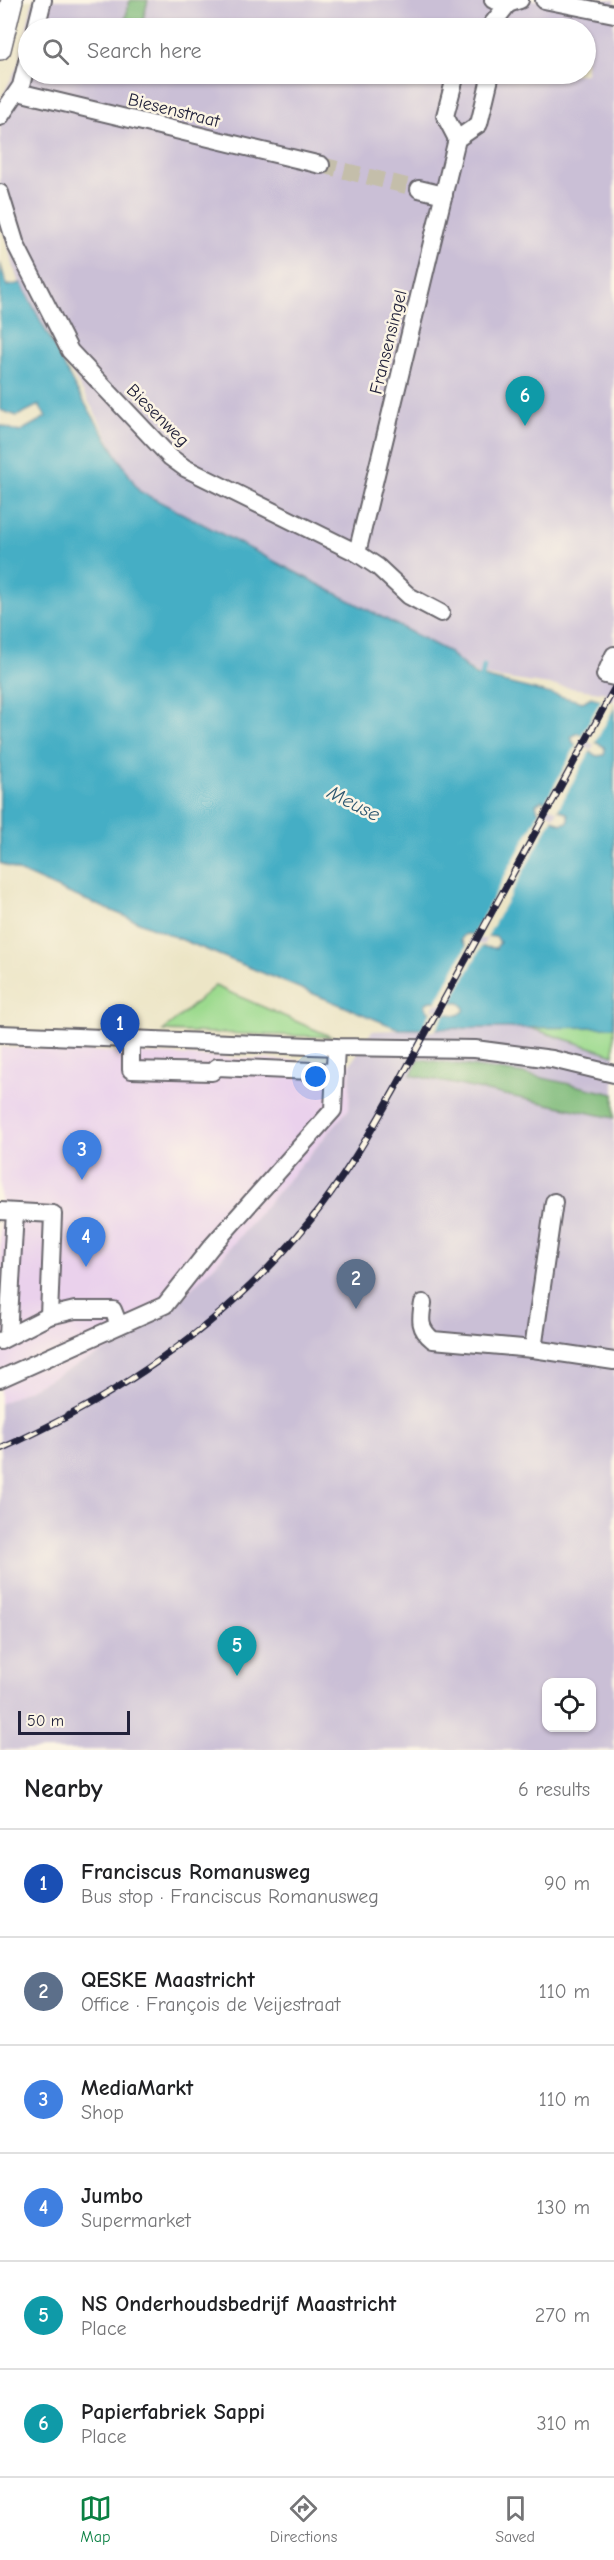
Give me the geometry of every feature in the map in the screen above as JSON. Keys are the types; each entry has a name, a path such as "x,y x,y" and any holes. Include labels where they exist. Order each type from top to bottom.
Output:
{"main road":[{"path":"0,49 12,0"}],"street":[{"path":"38,18 43,0"},
{"path":"544,0 614,14"},
{"path":"496,18 507,1"},
{"path":"504,18 507,1"},
{"path":"0,117 22,84"},
{"path":"453,84 445,117 458,140 478,124 488,84"},
{"name":"Biesenstraat","path":"16,93 321,165"},
{"name":"Fransensingel","path":"357,553 458,140"},
{"path":"419,189 444,195"},
{"name":"Biesenweg","path":"0,193 16,245 70,351 170,457 185,468 357,553 378,567 409,596 441,613"},
{"path":"609,676 614,655"},
{"path":"0,1034 336,1047 489,1050 552,1059 614,1074"},
{"path":"131,1040 131,1070 212,1072 217,1067 335,1072"},
{"path":"0,1379 165,1305 211,1247 333,1110 336,1047"},
{"path":"533,1349 555,1202"},
{"path":"48,1316 53,1214 8,1212 4,1339 48,1316 75,1310 113,1310 119,1325"},
{"path":"423,1303 420,1321 423,1332 433,1340 533,1349 614,1361"}],"shaded area":[{"path":"33,0 614,0 614,709 437,1028 527,1027 614,1049 614,1750 0,1750 0,1404 129,1339 182,1298 216,1264 349,1109 351,1063 372,1031 421,1029 607,693 479,675 293,570 139,497 94,411 18,281 0,219 0,101 18,65 18,84 596,84 596,18 29,18"},
{"path":"0,1047 351,1063 349,1109 216,1264 182,1298 129,1339 0,1404"}],"green space":[{"path":"130,0 148,0 144,18 126,18"},
{"path":"215,986 332,1037 163,1031"},
{"path":"527,1027 614,1027 614,1055 602,1051"},
{"path":"419,1059 525,1074 614,1094 614,1118 411,1075"}],"water":[{"name":"Meuse","path":"0,263 7,286 21,283 76,389 139,491 447,651 475,675 583,702 591,697 614,704 614,1027 399,1029 0,863 0,425 19,432 46,417 39,405 17,416 0,410","holes":["578,733 603,746 604,755 597,756 574,744 571,737","542,800 568,814 568,822 561,824 538,811 536,804","464,935 496,937 500,942 496,948 466,946 461,940","431,1001 460,1003 464,1011 458,1015 430,1012 425,1007 426,1003"]}],"pier":[{"path":"602,698 614,701 614,708 594,745 580,738"},
{"path":"578,742 591,750 557,811 544,804"},
{"path":"541,809 554,816 486,939 471,938"},
{"path":"468,943 483,944 450,1005 435,1004"},
{"path":"432,1009 447,1011 435,1031 420,1032"}],"waterway":[{"path":"481,682 484,666"}],"tunnel":[{"path":"321,165 419,189"}],"railway":[{"path":"0,1449 87,1406 168,1354 243,1293 309,1222 344,1174 385,1106 614,689"}],"place":[{"name":"Papierfabriek Sappi","path":"525,426"},
{"name":"Franciscus Romanusweg","path":"120,1054"},
{"name":"MediaMarkt","path":"82,1180"},
{"name":"Jumbo","path":"86,1267"},
{"name":"QESKE Maastricht","path":"356,1309"},
{"name":"NS Onderhoudsbedrijf Maastricht","path":"237,1676"}]}
